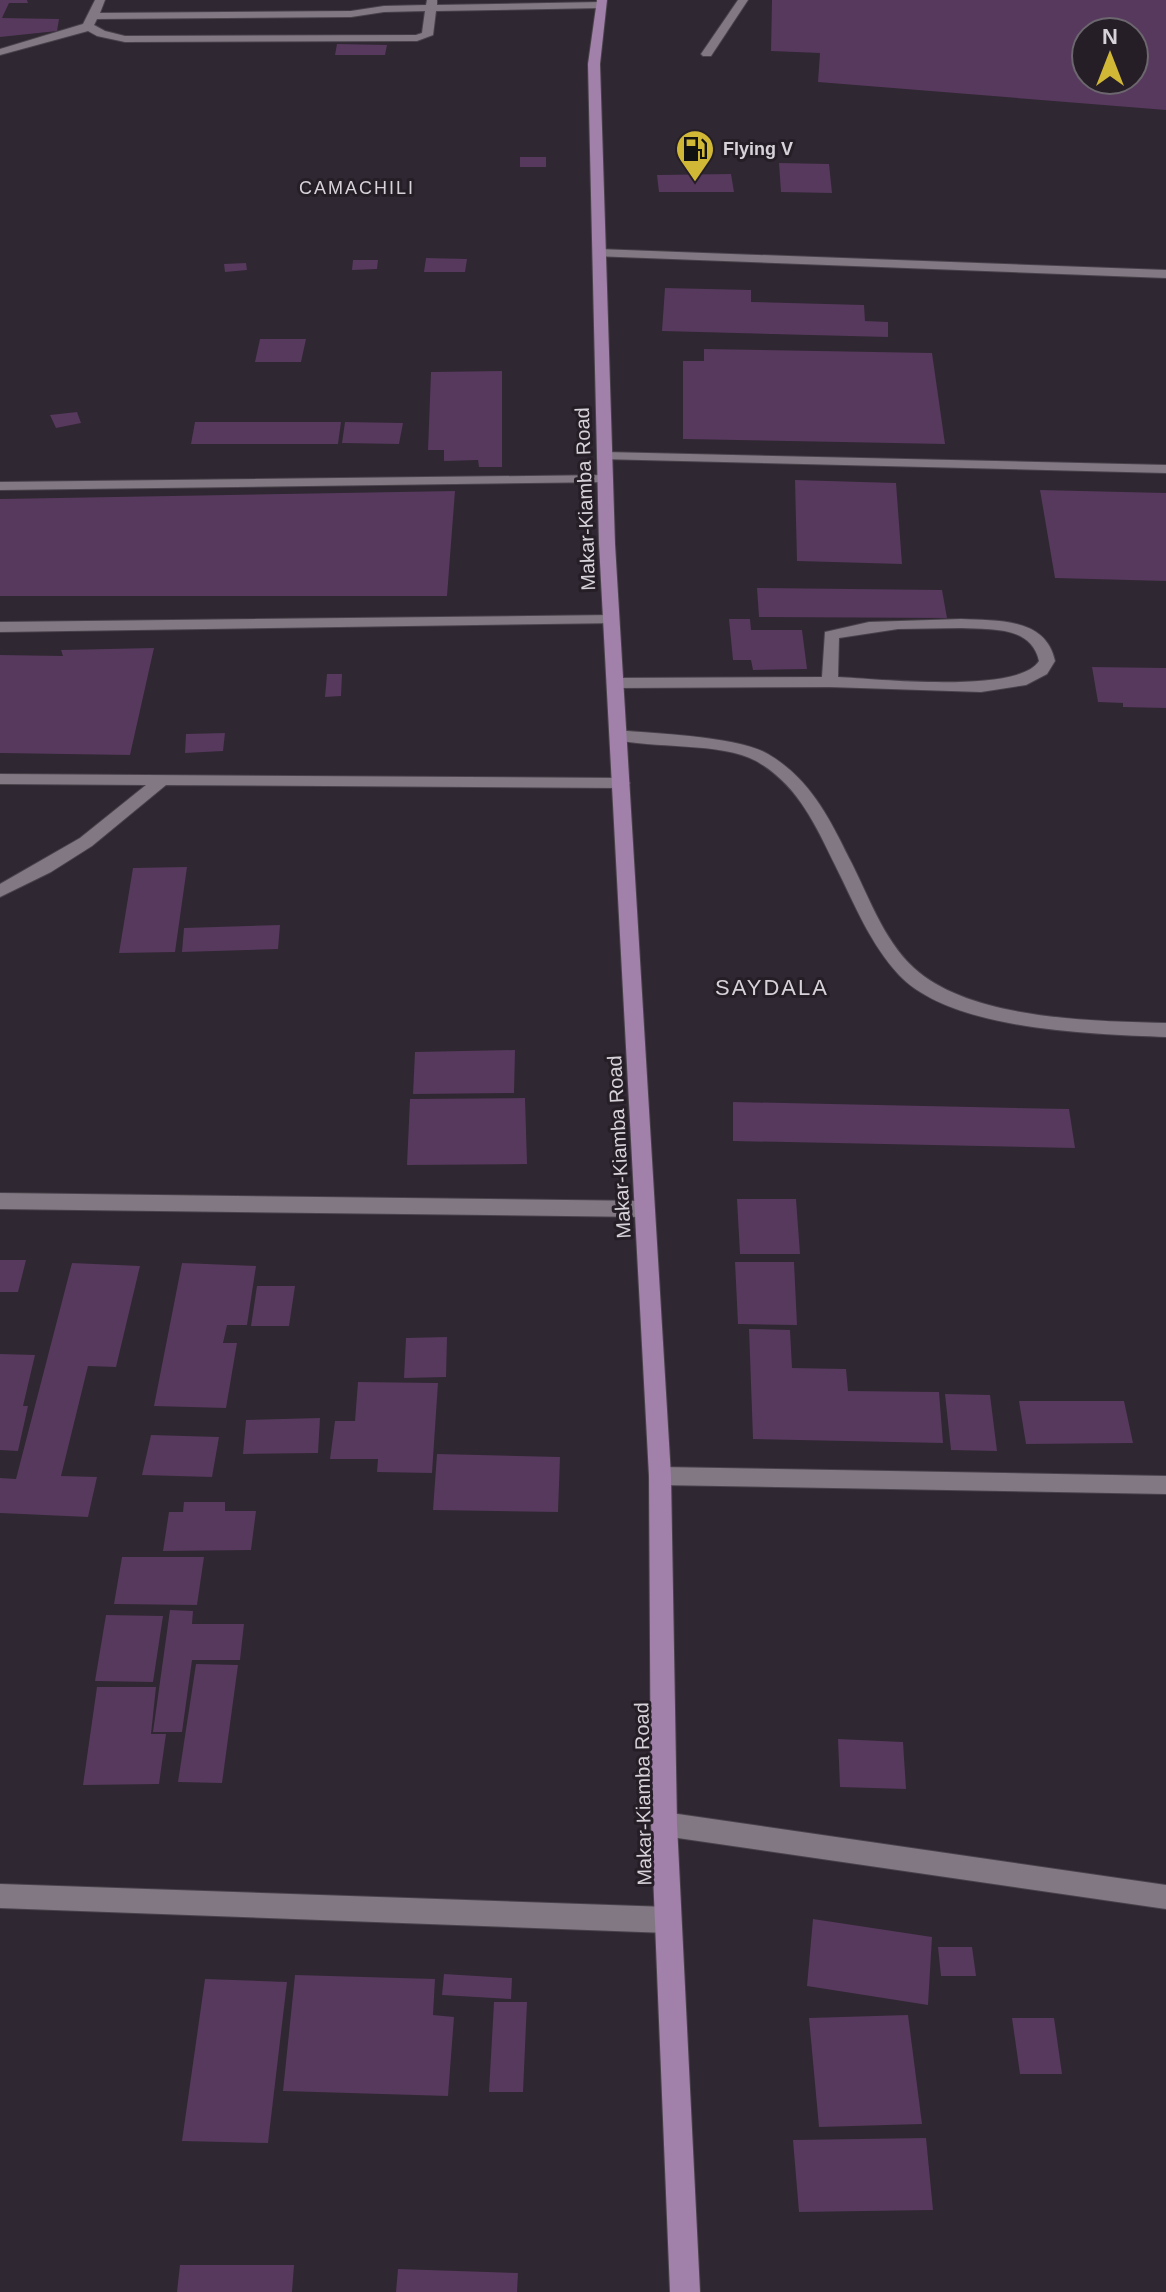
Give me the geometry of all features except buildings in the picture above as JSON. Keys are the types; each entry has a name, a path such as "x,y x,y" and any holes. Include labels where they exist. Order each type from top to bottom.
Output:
{"main road":[{"name":"Makar-Kiamba Road","path":"602,2 594,64 605,456 660,1476 664,1824 685,2292"}],"street":[{"path":"707,54 743,0"},
{"path":"90,21 99,2 132,10 351,14 432,4 602,2"},
{"path":"90,21 101,34 138,40 417,38 427,35 432,4"},
{"path":"0,52 61,37 90,21 132,10"},
{"path":"598,253 1166,274"},
{"path":"605,456 1166,469"},
{"path":"0,486 606,479"},
{"path":"0,627 612,620"},
{"path":"615,683 830,682 981,687 1020,682 1041,671 1047,661 1041,641 1031,633 1005,625 865,626 840,630 831,635 828,641 830,682"},
{"path":"618,735 731,748 760,756 796,783 820,817 885,946 908,973 935,991 971,1006 1067,1027 1166,1030"},
{"path":"0,779 621,783"},
{"path":"0,891 38,874 82,847 162,780"},
{"path":"0,1201 644,1209"},
{"path":"660,1476 1166,1485"},
{"path":"664,1824 1166,1897"},
{"path":"0,1896 668,1920"}],"place":[{"name":"Flying V","path":"695,183"}],"district":[{"name":"CAMACHILI","path":"357,188"},
{"name":"SAYDALA","path":"772,987"}]}
